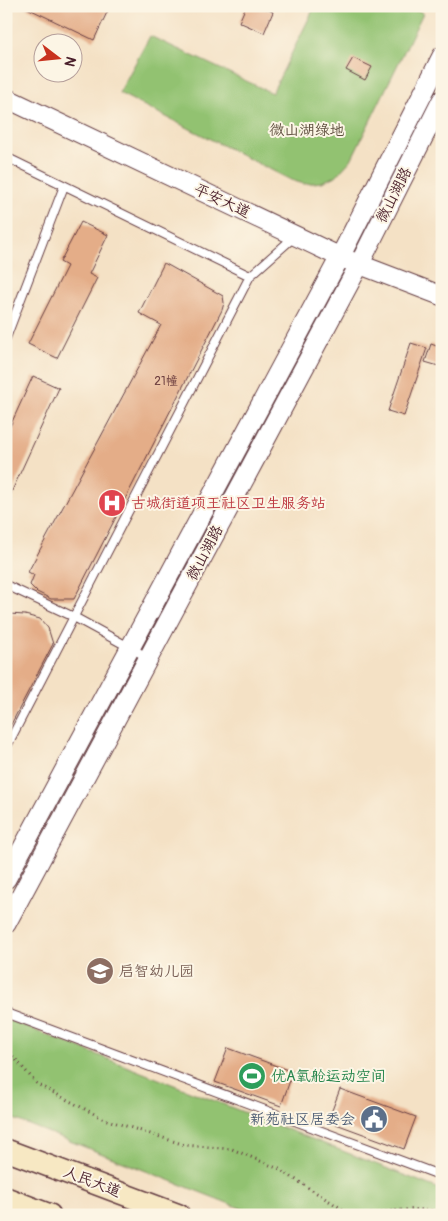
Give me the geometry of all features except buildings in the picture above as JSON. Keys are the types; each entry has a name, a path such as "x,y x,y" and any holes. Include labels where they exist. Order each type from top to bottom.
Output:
{"main road":[{"name":"人民大道","path":"6,1150 179,1215"},
{"path":"6,1198 50,1215"}],"street":[{"name":"微山湖路","path":"6,879 340,257 442,56"},
{"name":"平安大道","path":"6,98 340,257 442,296"},
{"name":"微山湖路","path":"6,924 359,265 442,100"}],"lane":[{"path":"6,157 250,276"},
{"path":"6,338 64,186"},
{"path":"6,748 250,276 295,235"},
{"path":"6,584 74,617 149,658"},
{"path":"6,1013 442,1176"}],"path":[{"path":"6,1043 11,1054 37,1084 104,1119 185,1145 232,1149 279,1169 326,1200 347,1212 359,1215"},
{"path":"366,1215 410,1210 434,1210 442,1213"}],"green space":[{"name":"微山湖绿地","path":"315,6 409,6 423,13 351,160 336,176 322,182 304,184 291,180 119,93 150,36 272,93"},
{"path":"6,1019 442,1190 442,1215 258,1215 6,1116"}],"place":[{"name":"古城街道项王社区卫生服务站","path":"112,503"},
{"name":"启智幼儿园","path":"100,971"},
{"name":"优A氧舱运动空间","path":"252,1076"},
{"name":"新苑社区居委会","path":"374,1119"}]}
